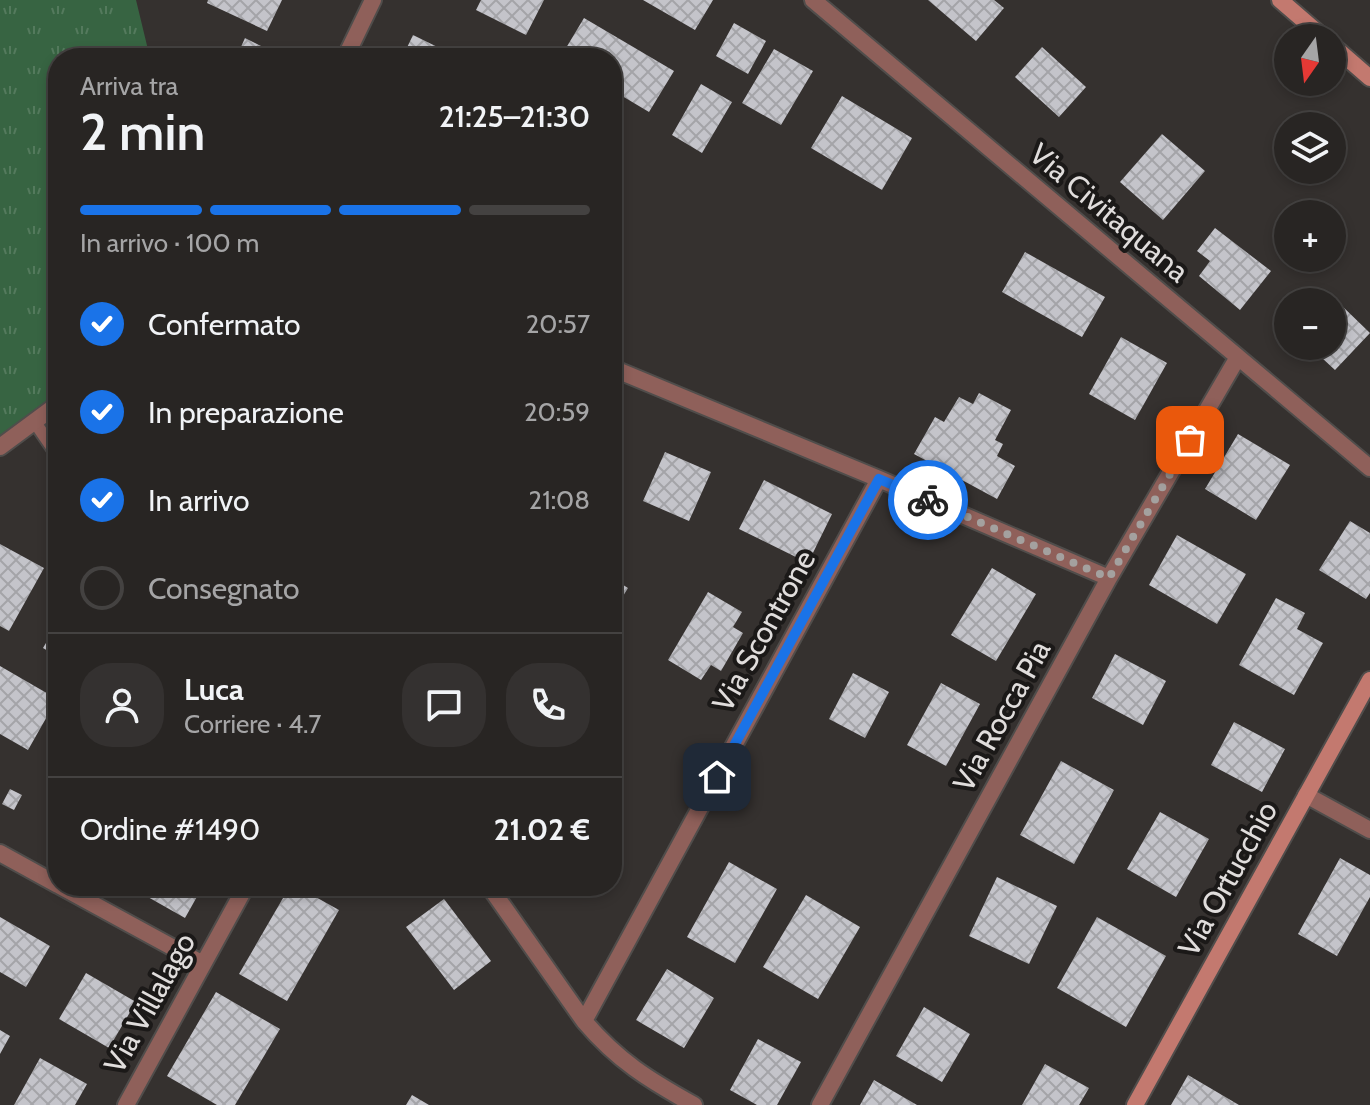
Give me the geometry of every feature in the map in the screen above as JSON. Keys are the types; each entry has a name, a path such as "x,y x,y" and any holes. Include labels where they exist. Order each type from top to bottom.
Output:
{"street":[{"path":"350,48 373,0"},
{"name":"Via Civitaquana","path":"813,0 1370,468"},
{"path":"1280,0 1308,24"},
{"path":"1346,57 1370,78"},
{"name":"Via Rocca Pia","path":"820,1105 1109,578 1238,357"},
{"path":"622,372 1109,578"},
{"path":"0,447 48,411"},
{"name":"Via Scontrone","path":"584,1021 879,479"},
{"name":"Via Ortucchio","path":"1135,1105 1370,680"},
{"path":"1306,795 1370,830"},
{"path":"0,853 48,880"},
{"path":"77,896 203,964"},
{"name":"Via Villalago","path":"126,1105 240,896"},
{"path":"496,896 599,1039 634,1070 694,1105"}],"lane":[{"path":"34,421 48,441"}],"green space":[{"path":"0,0 136,0 148,48 48,48 48,411 0,445"}],"building":[{"path":"208,0 282,0 267,31 207,3"},
{"path":"481,0 544,0 526,35 476,10"},
{"path":"643,0 713,0 695,30"},
{"path":"928,0 994,0 1004,8 976,41"},
{"path":"584,18 674,71 649,112 622,96 622,48 566,48"},
{"path":"734,23 766,41 748,74 716,56"},
{"path":"413,35 440,48 407,48"},
{"path":"245,38 265,48 240,48"},
{"path":"1042,47 1086,87 1059,117 1015,77"},
{"path":"774,49 813,71 781,125 742,103"},
{"path":"701,84 732,102 702,153 672,135"},
{"path":"842,96 912,138 882,190 811,148"},
{"path":"1162,134 1205,171 1163,220 1120,182"},
{"path":"1215,228 1271,271 1240,310 1199,276 1210,261 1197,251"},
{"path":"1025,252 1105,297 1082,337 1002,292"},
{"path":"1346,310 1370,333 1346,358"},
{"path":"1121,337 1167,363 1135,420 1089,394"},
{"path":"1324,360 1344,360 1335,370"},
{"path":"979,393 1011,410 995,440 1003,444 997,456 1015,466 997,499 914,454 935,417 944,422 959,397 973,404"},
{"path":"1238,434 1290,465 1256,520 1205,489"},
{"path":"665,452 711,472 689,521 643,501"},
{"path":"764,480 832,514 808,563 739,529"},
{"path":"1350,521 1370,533 1370,593 1366,599 1319,570"},
{"path":"1177,535 1246,574 1217,624 1149,585"},
{"path":"0,544 44,568 9,631 0,626"},
{"path":"992,568 1036,594 996,661 951,635"},
{"path":"622,584 628,588 622,598"},
{"path":"708,592 742,612 733,627 743,633 721,671 711,665 701,680 668,660"},
{"path":"1276,598 1305,613 1297,629 1323,643 1294,695 1239,665"},
{"path":"1115,654 1166,681 1143,725 1092,698"},
{"path":"0,666 48,694 48,715 28,750 0,734"},
{"path":"853,673 889,692 865,738 829,719"},
{"path":"941,683 980,704 946,766 907,745"},
{"path":"1234,722 1285,749 1262,792 1211,765"},
{"path":"1061,761 1114,790 1074,864 1020,835"},
{"path":"10,789 22,795 14,810 2,804"},
{"path":"1160,812 1209,839 1176,897 1127,869"},
{"path":"1340,858 1370,875 1370,897 1337,956 1298,934"},
{"path":"729,862 777,889 735,963 687,937"},
{"path":"997,877 1057,906 1029,964 969,936"},
{"path":"806,895 860,927 818,999 763,967"},
{"path":"146,896 197,896 185,918"},
{"path":"284,896 314,896 339,910 287,1001 239,974"},
{"path":"444,899 491,961 454,990 406,927"},
{"path":"0,917 50,946 26,987 0,972"},
{"path":"1097,917 1166,956 1126,1027 1057,988"},
{"path":"667,969 714,998 684,1048 636,1020"},
{"path":"86,973 136,1002 109,1048 59,1019"},
{"path":"216,992 280,1029 235,1105 217,1105 167,1076"},
{"path":"924,1007 970,1034 942,1082 896,1056"},
{"path":"0,1030 10,1036 0,1054"},
{"path":"758,1039 801,1062 777,1105 757,1105 730,1090"},
{"path":"40,1058 87,1084 75,1105 14,1105"},
{"path":"1045,1064 1089,1088 1079,1105 1022,1105"},
{"path":"1188,1075 1239,1105 1171,1105"},
{"path":"874,1080 917,1105 860,1105"},
{"path":"412,1095 429,1105 406,1105"}],"way so far":[{"path":"928,500 1109,578 1190,440"}],"route":[{"path":"717,777 879,479 928,500"}]}
